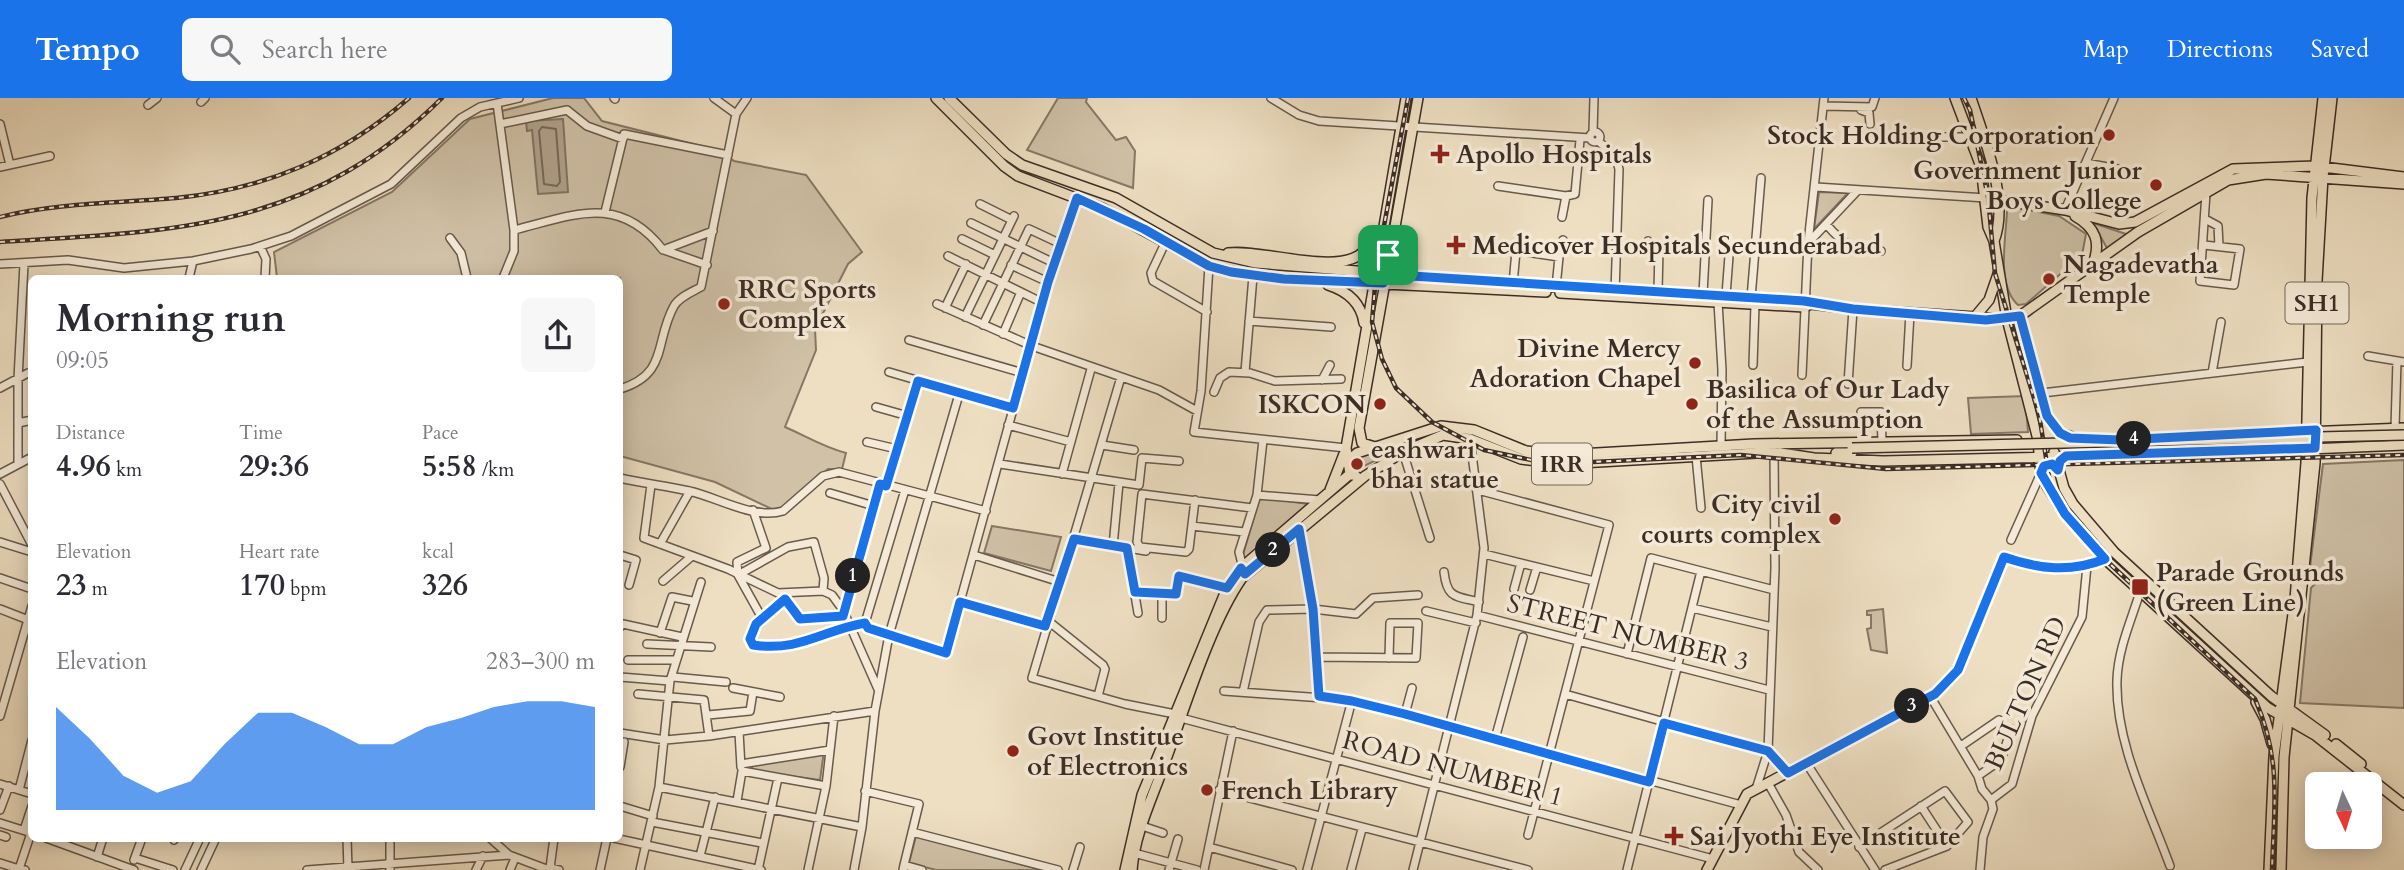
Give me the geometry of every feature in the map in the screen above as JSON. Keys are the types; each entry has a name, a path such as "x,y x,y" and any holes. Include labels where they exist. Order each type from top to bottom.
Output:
{"main road":[{"path":"936,98 1004,166 1018,176 1109,211 1209,266 1253,276 1317,281 1381,276 1556,287 1718,302 1807,304 1974,318 2007,319 2020,316 2138,232 2228,180 2245,176 2295,175 2319,171 2404,177"},
{"path":"949,98 1006,154 1022,164 1116,198 1219,255 1288,268 1615,293 1658,291 1726,295 1753,301"},
{"path":"1380,447 1369,447 1362,443 1359,428 1381,276 1382,228 1406,98"},
{"path":"1350,474 1346,463 1346,448 1364,330 1388,255 1418,98"},
{"path":"1955,98 1981,167 1987,227 1994,240 2007,319 2038,440 2041,472"},
{"path":"1972,98 1999,198 2001,224 1994,240"},
{"name":"SH1","path":"2319,171 2318,141 2323,98"},
{"name":"SH1","path":"2311,430 2307,413 2308,362 2317,198 2332,98"},
{"path":"2286,165 2310,156 2318,141"},
{"path":"1986,198 2065,210 2113,223 2135,222 2226,171 2253,166 2286,165 2347,179 2404,184"},
{"path":"2295,175 2307,180 2317,198 2329,185 2347,179"},
{"path":"1109,211 1116,198"},
{"name":"SH1","path":"2281,870 2284,757 2311,430 2316,400 2317,198"},
{"path":"2065,210 2088,223 2094,231 2098,243 2093,264"},
{"path":"1219,255 1249,253 1286,260 1348,260 1364,251 1382,228"},
{"path":"1974,318 1989,300 1999,270"},
{"path":"1317,281 1337,288 1354,299 1361,309 1364,330"},
{"path":"2020,316 2052,426 2070,438 2081,440"},
{"path":"2316,400 2325,424 2336,430"},
{"path":"2269,432 2297,423 2307,413"},
{"name":"IRR","path":"1346,463 1357,453 1441,426 1474,430 1526,451 1546,454 1721,446 2173,438 2395,428"},
{"path":"2385,445 2395,428"},
{"name":"IRR","path":"1365,476 1403,452 1443,435 1470,439 1498,452 1542,464 1774,452 2404,440"},
{"path":"2173,438 2174,454"},
{"path":"2026,440 2033,448 2022,456 2032,461 2041,472 2065,514 2105,559 2278,716 2315,735 2404,806"},
{"path":"2052,440 2057,469 2073,504 2114,552 2281,704 2404,799"},
{"path":"2057,469 2066,456 2059,448 2068,440"},
{"name":"IRR","path":"1774,452 1814,458 1883,461 2174,454 2385,445 2404,440"},
{"name":"IRR","path":"1792,445 1852,451"},
{"path":"1324,497 1346,448"},
{"name":"SH1","path":"2269,870 2274,756 2295,599 2311,448"},
{"path":"2041,472 2047,464 2057,469"},
{"path":"1132,870 1142,826 1178,716 1227,588 1350,474 1365,476"},
{"path":"1125,870 1142,795 1243,571 1365,476"},
{"path":"1707,870 1747,794 1757,786 1807,764 1930,696 1958,670 2004,557 2047,568 2087,566 2105,559"},
{"path":"2244,686 2265,719 2274,756"}],"street":[{"path":"148,105 157,98"},
{"path":"0,264 68,260 124,268 192,261 260,246 291,236 391,184 461,118 480,107 519,98"},
{"path":"714,98 736,114"},
{"path":"623,388 633,385 655,368 675,305 701,287 736,114 747,98"},
{"path":"1271,98 1309,119 1399,126 1411,130 1580,140 1594,137"},
{"path":"1594,98 1594,137 1615,155 1619,169 1615,293"},
{"path":"1824,104 1872,107 1875,98"},
{"path":"2065,210 2114,98"},
{"path":"497,103 514,230 514,251 504,275"},
{"path":"1824,104 1868,111 1870,124"},
{"path":"1802,375 1808,243 1824,104"},
{"path":"500,124 567,110 587,126 623,139"},
{"path":"0,124 4,151 10,165"},
{"path":"605,212 624,134 728,155"},
{"path":"1894,137 1970,137"},
{"path":"1499,186 1566,196 1576,194 1580,140"},
{"path":"0,167 50,156"},
{"path":"2086,163 2118,169"},
{"path":"1752,365 1761,178"},
{"path":"1816,187 1986,198"},
{"path":"1808,243 1858,190"},
{"path":"2204,245 2240,249 2235,285 2201,283 2206,193"},
{"path":"1562,217 1566,196"},
{"path":"878,689 848,626 843,613 832,595 823,590 783,596 762,618 750,639 753,645 801,645 848,626 865,623 889,635 946,653 1048,282 1077,198"},
{"path":"1703,294 1708,200"},
{"path":"965,317 1013,218 980,204"},
{"path":"514,230 576,214 619,214 648,230 663,250 707,265"},
{"path":"2205,219 2218,226 2219,246"},
{"path":"971,223 1054,263"},
{"path":"1826,224 1842,243 1860,252 1881,251"},
{"path":"983,325 1029,229 1060,244"},
{"path":"663,250 713,231"},
{"path":"450,238 461,253 466,275"},
{"path":"961,239 995,255"},
{"path":"1556,287 1563,240"},
{"path":"1648,240 1650,245 1659,249 1658,291"},
{"path":"1167,241 1151,273 1153,281 1207,312"},
{"path":"260,246 266,259 265,275"},
{"path":"1506,249 1559,257"},
{"path":"1513,284 1516,251"},
{"path":"948,256 1043,303"},
{"path":"1726,295 1729,256"},
{"path":"190,275 192,261"},
{"path":"18,464 18,379 24,264"},
{"path":"945,308 966,264"},
{"path":"1011,265 1048,282"},
{"path":"1209,266 1207,312 1194,432 1346,448"},
{"path":"1245,372 1253,276"},
{"path":"1003,334 1021,292"},
{"path":"1718,302 1722,370 1721,446"},
{"path":"937,304 1091,369 1159,390 1197,411"},
{"path":"1848,384 1853,309"},
{"path":"1907,366 1910,313"},
{"path":"1249,321 1331,327"},
{"path":"2212,373 2221,322"},
{"path":"909,340 1023,373"},
{"path":"2368,356 2400,361 2395,428"},
{"path":"2042,393 2308,362"},
{"path":"1322,380 1330,366"},
{"path":"1062,474 1091,369"},
{"path":"889,372 1013,408"},
{"path":"1214,392 1225,374 1245,372 1275,381 1341,379"},
{"path":"0,388 28,373"},
{"path":"1046,623 1074,539 1121,377"},
{"path":"843,613 874,506 897,449 918,381"},
{"path":"854,870 862,827 874,711 889,635 960,391"},
{"path":"876,407 908,416"},
{"path":"1861,412 1881,412 1882,442"},
{"path":"18,423 28,420"},
{"path":"1008,425 1071,442"},
{"path":"1413,870 1477,619 1484,554 1478,490 1470,457 1470,439"},
{"path":"1243,571 1239,552 1257,495 1263,440"},
{"path":"867,442 897,449"},
{"path":"1102,445 1134,450"},
{"path":"1403,452 1430,538"},
{"path":"1757,786 1768,751 1774,590 1774,452"},
{"path":"1696,456 1701,508"},
{"path":"1000,464 1091,480 1139,485 1142,458 1179,461"},
{"path":"0,474 28,460"},
{"path":"623,479 690,491 769,513 783,511 830,472 986,511"},
{"path":"2004,557 2041,472"},
{"path":"1113,546 1119,483"},
{"path":"0,484 28,537"},
{"path":"652,485 644,538 783,596 800,619 843,613"},
{"path":"865,623 905,490"},
{"path":"1478,490 1609,525 1528,835"},
{"path":"660,544 690,491"},
{"path":"830,493 874,506"},
{"path":"1195,500 1189,549 1186,552 1140,547 1137,542 1142,494 1195,500 1252,508"},
{"path":"1257,495 1324,497"},
{"path":"753,510 766,548 737,562 738,575 762,618"},
{"path":"1192,526 1244,533"},
{"path":"1299,529 1313,609 1319,696"},
{"path":"1074,539 1148,551"},
{"path":"738,575 788,547 814,542 824,578 823,590"},
{"path":"1,545 28,551"},
{"path":"1127,548 1138,613"},
{"path":"1484,554 1520,566 1594,581"},
{"path":"974,555 1060,582"},
{"path":"623,556 636,560 629,585"},
{"path":"663,581 692,556"},
{"path":"1627,654 1651,558 1774,590"},
{"path":"1514,589 1520,566"},
{"name":"BULTON RD","path":"1980,870 1983,837 1993,809 1991,800 2012,785 2032,716 2082,617 2087,566"},
{"path":"1535,569 1547,573"},
{"path":"1530,590 1535,569"},
{"path":"1627,870 1701,571"},
{"path":"1444,572 1446,588 1452,596 1479,602"},
{"path":"1135,592 1176,594 1179,576 1227,588"},
{"path":"0,578 28,588"},
{"path":"640,870 659,787 671,679 692,601 701,582"},
{"path":"2140,592 2125,635 2117,680 2120,717 2132,765 2170,866"},
{"path":"1162,593 1162,618"},
{"path":"1243,692 1262,615 1267,610 1313,609 1356,614 1373,598 1418,595"},
{"path":"660,633 672,597 692,601"},
{"path":"960,602 1046,623 1103,665 1104,678 1098,696"},
{"path":"1692,608 1772,627"},
{"name":"STREET NUMBER 3","path":"1426,611 1577,641 1769,690"},
{"path":"1,612 28,620"},
{"path":"0,716 28,623"},
{"name":"ROAD NUMBER 1","path":"1046,623 1032,678 1713,859"},
{"path":"1316,657 1389,658 1418,657 1418,623 1390,623 1389,658"},
{"path":"623,624 682,637"},
{"path":"1495,739 1523,637"},
{"path":"647,644 711,647"},
{"path":"628,660 676,660"},
{"path":"623,677 705,681 780,697"},
{"path":"705,681 704,700 709,736"},
{"path":"1405,714 1412,688"},
{"path":"1224,691 1319,696 1352,701 1741,805"},
{"path":"708,715 750,710 752,692"},
{"path":"638,694 667,699 704,700"},
{"path":"1564,694 1768,751 1788,773"},
{"path":"1930,696 1978,776 1982,789 1991,800"},
{"path":"1307,870 1352,701"},
{"path":"623,733 665,740 739,732 874,711"},
{"path":"808,870 826,786 834,716"},
{"path":"1961,746 1999,720"},
{"path":"1978,776 2001,760 2011,729"},
{"path":"1204,870 1233,731"},
{"path":"737,801 741,767 739,732"},
{"path":"623,748 624,742"},
{"path":"741,767 830,750"},
{"path":"1807,764 1875,870"},
{"path":"741,767 778,778 826,786"},
{"path":"19,790 28,772"},
{"path":"623,840 759,870 762,843 778,778"},
{"path":"1768,783 1786,815 1799,852 1818,870"},
{"path":"0,810 4,785 28,793"},
{"path":"659,787 862,827"},
{"path":"1219,790 1528,870"},
{"path":"865,791 919,804 903,867 922,870"},
{"path":"1859,847 1945,791 1968,821 1947,846 1885,870"},
{"path":"700,856 715,797"},
{"path":"1921,806 1947,846"},
{"path":"623,807 652,819 706,833 762,843"},
{"path":"0,823 28,832"},
{"path":"1142,826 1163,833"},
{"path":"1351,870 1362,829"},
{"path":"912,832 1058,870"},
{"path":"0,863 22,869 28,837"},
{"path":"1170,866 1178,839"},
{"path":"69,842 108,866 127,869 135,858 141,842"},
{"path":"97,857 102,842"},
{"path":"185,870 199,842"},
{"path":"201,870 214,842"},
{"path":"347,842 348,868"},
{"path":"390,842 390,866"},
{"path":"495,842 512,856"},
{"path":"550,869 553,842"},
{"path":"600,870 606,842"},
{"path":"1073,870 1080,847"},
{"path":"1209,847 1292,870"},
{"path":"1134,853 1170,866 1197,870"},
{"path":"307,870 390,866 483,856 512,856 559,870"},
{"path":"476,870 483,856"},
{"path":"510,870 512,856"},
{"path":"135,858 173,870"}],"shaded area":[{"name":"RRC Sports Complex","path":"553,98 584,98 602,121 721,151 734,161 806,175 862,252 848,264 815,329 816,350 785,427 846,453 842,469 828,469 778,512 715,482 623,457 623,275 277,275 274,252 392,192 470,119"},
{"path":"1058,98 1087,98 1086,102 1116,140 1126,137 1135,151 1133,188 1027,150"},
{"path":"1819,192 1848,193 1814,229"},
{"path":"2013,207 2059,216 2086,234 2082,255 2026,304 2018,305 2007,286 2004,261 2007,211"},
{"path":"2093,223 2126,234 2108,250"},
{"path":"2025,396 2028,432 1971,434 1968,398"},
{"path":"1384,448 1385,456 1362,467 1354,465 1354,458"},
{"path":"2404,460 2404,708 2300,703 2311,588 2316,583 2310,567 2323,464"},
{"path":"1260,497 1308,504 1240,565"},
{"path":"992,526 1061,537 1051,571 984,553"},
{"path":"1883,609 1887,653 1871,650 1867,629 1871,628 1871,615 1867,615 1867,611"},
{"path":"2279,728 2277,870 2274,870"},
{"path":"824,751 820,780 753,771 750,761"},
{"path":"916,836 1042,870 936,870 909,863"}],"water":[{"path":"563,119 568,192 538,194 532,130 527,131 526,121"}],"railway":[{"path":"0,217 65,206 209,194 241,187 301,167 329,153 357,137 409,98"},
{"path":"0,242 182,226 237,215 290,199 342,175 392,142 442,98"},
{"path":"1408,98 1377,263 1372,322 1382,359 1396,388 1432,422 1484,450 1550,464 1741,455 1886,469 2404,455"},
{"path":"1964,98 1970,110 1988,197 1995,273 2039,414 2051,489 2080,536 2255,699 2264,721 2273,763 2275,803 2272,870"}],"place":[{"name":"Stock Holding Corporation","path":"2109,135"},
{"name":"Apollo Hospitals","path":"1440,154"},
{"name":"Government Junior Boys College","path":"2156,185"},
{"name":"Medicover Hospitals Secunderabad","path":"1456,245"},
{"name":"Nagadevatha Temple","path":"2049,279"},
{"name":"RRC Sports Complex","path":"724,304"},
{"name":"Divine Mercy Adoration Chapel","path":"1695,363"},
{"name":"ISKCON","path":"1380,404"},
{"name":"Basilica of Our Lady of the Assumption","path":"1692,404"},
{"name":"eashwari bhai statue","path":"1357,464"},
{"name":"City civil courts complex","path":"1835,519"},
{"name":"Parade Grounds (Green Line)","path":"2140,587"},
{"name":"Govt Institue of Electronics","path":"1013,751"},
{"name":"French Library","path":"1207,790"},
{"name":"Sai Jyothi Eye Institute","path":"1674,836"}],"route":[{"path":"1077,198 1144,229 1209,266 1231,272 1284,279 1383,283 1388,255 1396,275 1556,287 1726,295 1998,321 2020,316 2047,416 2052,426 2070,438 2120,440 2316,430 2315,448 2066,456 2060,461 2058,470 2052,464 2047,464 2041,473 2054,498 2105,559 2087,566 2065,569 2026,564 2004,557 1958,670 1935,694 1788,773 1768,751 1664,723 1649,782 1405,714 1319,696 1313,609 1299,529 1245,574 1241,568 1227,588 1179,576 1176,594 1135,592 1127,548 1074,539 1045,626 960,602 946,653 868,628 865,623 848,626 801,645 758,646 751,643 756,624 785,599 800,619 843,616 880,484 886,486 918,381 1013,408 1048,282 1077,198"}]}
